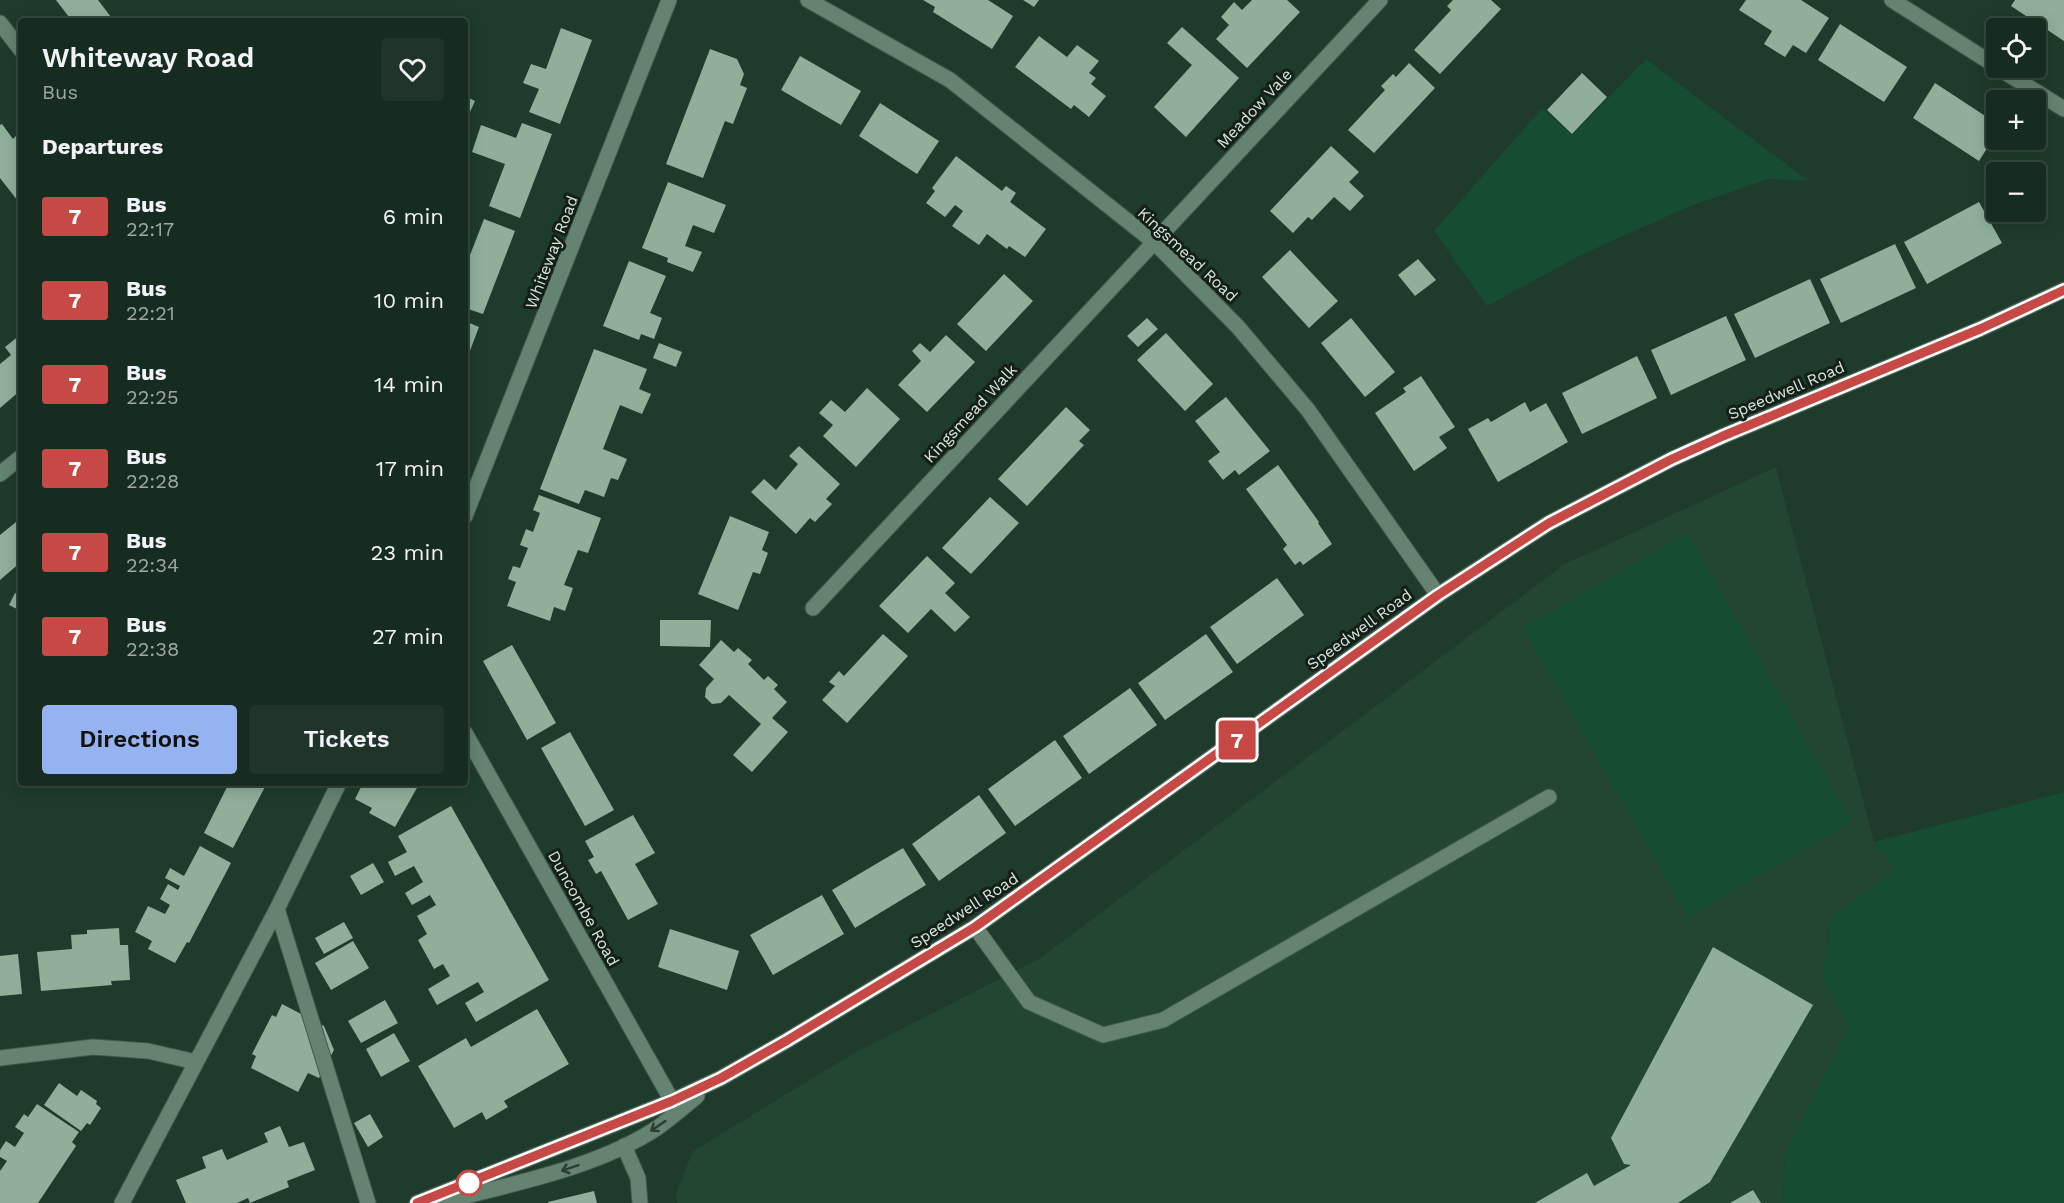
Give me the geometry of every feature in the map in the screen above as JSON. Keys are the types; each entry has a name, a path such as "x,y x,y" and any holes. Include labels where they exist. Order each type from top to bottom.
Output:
{"street":[{"name":"Whiteway Road","path":"468,508 669,0"},
{"name":"Kingsmead Road","path":"808,0 950,80 1154,242 1238,327 1308,410 1438,595"},
{"name":"Meadow Vale","path":"1154,242 1380,0"},
{"path":"1892,0 1986,60"},
{"path":"0,23 18,46"},
{"path":"2015,78 2064,109"},
{"name":"Kingsmead Walk","path":"813,608 1154,242"},
{"name":"Speedwell Road","path":"417,1203 672,1101 721,1078 786,1041 975,927 1438,595 1549,523 1672,459 1980,329 2064,290"},
{"path":"0,474 18,459"},
{"name":"Duncombe Road","path":"468,738 672,1101"},
{"path":"122,1203 277,909 338,786"},
{"path":"975,927 1029,1002 1103,1035 1163,1020 1550,796"},
{"path":"277,909 368,1203"},
{"path":"0,1058 93,1047 148,1051 195,1062"},
{"name":"Speedwell Road","path":"438,1203 568,1169 624,1146 656,1128 721,1078"},
{"path":"624,1146 638,1178 640,1203"}],"shaded area":[{"path":"1646,59 1809,181 1768,179 1688,207 1581,255 1487,306 1434,231 1542,108 1572,135"},
{"path":"1776,467 1874,842 1895,870 1830,919 1823,981 1849,1028 1785,1152 1783,1203 677,1203 676,1193 693,1151 854,1053 1039,959 1565,564"},
{"path":"1687,533 1852,823 1688,917 1523,628"},
{"path":"2064,792 2064,1203 1783,1203 1785,1152 1849,1028 1823,981 1830,919 1895,870 1874,842"}],"building":[{"path":"56,0 98,0 112,18 70,18"},
{"path":"923,0 988,0 1013,16 992,49 933,12 935,7"},
{"path":"1023,0 1039,0 1034,7"},
{"path":"1252,0 1287,0 1300,12 1247,68 1216,39 1229,25 1221,17 1234,2 1242,10"},
{"path":"1453,0 1491,0 1501,9 1440,74 1414,50 1451,10 1447,6"},
{"path":"1746,0 1801,0 1829,18 1806,53 1793,45 1785,57 1764,44 1772,31 1739,10"},
{"path":"2015,0 2064,0 2064,41 2046,29 2046,18 2029,18 2011,6"},
{"path":"1840,24 1907,67 1884,102 1818,60"},
{"path":"1182,27 1239,78 1186,137 1154,107 1192,65 1167,43"},
{"path":"561,28 592,40 560,124 529,112 539,89 523,83 531,64 546,69"},
{"path":"1039,36 1067,57 1077,45 1099,61 1089,73 1096,78 1091,84 1106,96 1089,117 1074,105 1071,109 1015,67"},
{"path":"710,49 737,59 744,74 740,85 747,88 733,124 725,121 703,178 666,164"},
{"path":"800,56 861,91 841,125 781,90"},
{"path":"1409,63 1435,88 1374,153 1348,130 1385,90 1381,86 1393,74 1396,77"},
{"path":"1582,73 1607,97 1572,134 1547,110"},
{"path":"1935,83 1986,116 1986,150 1979,161 1913,118"},
{"path":"468,98 475,101 468,116"},
{"path":"880,103 939,141 917,174 859,136"},
{"path":"522,123 552,134 520,218 489,206 505,164 472,152 481,125 516,138"},
{"path":"2,124 13,139 18,136 18,201 0,178 0,125"},
{"path":"1331,146 1359,172 1349,182 1364,196 1350,211 1334,197 1312,220 1308,217 1293,233 1270,211"},
{"path":"956,156 1002,191 1006,186 1016,193 1010,202 1046,229 1025,257 1009,246 1007,249 987,234 979,245 952,226 963,211 955,205 945,217 926,203 935,191 932,188"},
{"path":"668,182 726,205 714,233 693,225 685,246 702,252 693,272 667,262 668,258 642,248"},
{"path":"1979,202 1986,214 1986,222 1990,222 2002,243 1927,284 1904,242"},
{"path":"484,219 515,231 483,314 468,309 468,260"},
{"path":"1895,244 1916,288 1841,323 1820,279"},
{"path":"1290,250 1338,301 1309,328 1262,277"},
{"path":"1418,259 1436,280 1415,296 1398,275"},
{"path":"629,261 666,276 650,313 662,318 654,339 641,334 639,340 603,326"},
{"path":"1004,274 1033,301 986,351 957,324"},
{"path":"1810,279 1830,323 1755,358 1734,314"},
{"path":"1726,316 1746,360 1671,395 1651,350"},
{"path":"1147,318 1158,329 1138,347 1127,336"},
{"path":"1351,318 1395,372 1365,397 1321,343"},
{"path":"468,322 479,327 468,356"},
{"path":"1166,333 1213,384 1185,411 1137,360"},
{"path":"946,335 975,362 927,412 898,385 921,361 912,351 920,343 930,352"},
{"path":"18,337 18,393 0,408 0,364 11,355 5,347"},
{"path":"659,343 682,352 676,367 653,358"},
{"path":"594,349 647,369 639,389 651,394 642,414 620,405 603,449 627,459 618,480 611,478 604,497 585,490 579,504 540,489"},
{"path":"1637,356 1657,398 1582,434 1562,393"},
{"path":"1421,376 1455,427 1439,437 1447,448 1414,471 1375,413 1406,392 1403,388"},
{"path":"867,388 900,419 856,467 823,436 833,425 819,413 831,400 845,412"},
{"path":"1226,397 1270,451 1239,475 1235,470 1223,480 1208,461 1220,452 1195,421"},
{"path":"1525,402 1530,412 1546,403 1568,442 1498,482 1468,429 1488,418 1491,422"},
{"path":"1066,407 1090,430 1079,441 1084,445 1027,506 998,479"},
{"path":"799,446 840,484 826,499 832,504 815,522 810,518 796,534 751,492 764,479 776,490 798,464 789,456"},
{"path":"1278,465 1332,544 1303,565 1300,561 1295,565 1283,549 1287,545 1246,489"},
{"path":"539,495 601,518 588,553 578,550 564,585 573,588 565,611 554,607 550,621 507,606 516,582 508,579 513,566 520,568 528,548 520,545 526,529 533,532 540,513 533,510"},
{"path":"990,497 1019,523 971,574 942,548"},
{"path":"730,516 769,532 762,550 768,553 760,574 753,572 738,610 698,594"},
{"path":"18,520 18,565 0,580 0,535"},
{"path":"927,556 955,583 945,593 970,617 955,632 931,609 908,633 879,606"},
{"path":"1277,578 1304,615 1237,664 1210,627"},
{"path":"15,593 18,594 18,610 9,605"},
{"path":"660,620 711,620 710,647 660,646"},
{"path":"883,634 908,656 847,723 822,700 835,686 829,682 839,671 844,676"},
{"path":"1206,634 1233,672 1165,720 1138,683"},
{"path":"721,640 734,652 738,648 752,660 748,664 764,680 768,676 778,685 774,689 787,702 772,718 788,732 752,772 733,755 761,724 729,695 721,703 712,704 705,697 706,688 714,679 699,665"},
{"path":"512,645 556,723 527,740 483,661"},
{"path":"1130,688 1157,725 1089,774 1063,736"},
{"path":"570,732 614,810 585,826 541,748"},
{"path":"1055,740 1082,778 1015,826 988,789"},
{"path":"228,786 265,786 233,848 204,833"},
{"path":"362,786 418,786 395,827 369,813 372,808 355,799"},
{"path":"979,795 1006,833 939,881 912,844"},
{"path":"451,806 549,980 476,1022 465,1003 484,992 478,982 437,1005 428,989 450,976 443,964 434,969 418,940 427,934 417,916 436,905 430,895 412,905 405,893 423,882 414,866 395,876 388,862 407,852 398,836"},
{"path":"633,815 655,853 635,864 658,904 628,920 601,871 596,874 588,860 594,857 585,841"},
{"path":"200,846 231,863 189,943 187,942 175,963 148,949 152,941 135,932 148,906 165,914 170,905 160,899 168,884 178,890 180,886 165,878 170,868 184,876"},
{"path":"903,848 926,885 855,928 832,890"},
{"path":"373,863 384,882 361,895 350,876"},
{"path":"822,895 844,934 773,975 750,935"},
{"path":"344,922 353,938 324,954 315,938"},
{"path":"119,928 120,945 128,945 130,980 111,981 112,985 41,991 37,952 72,949 71,935 87,934 87,930"},
{"path":"670,929 739,951 727,990 658,967"},
{"path":"353,941 369,968 331,990 315,963"},
{"path":"1713,947 1813,1005 1710,1182 1678,1203 1535,1203 1587,1173 1594,1186 1631,1165 1624,1164 1611,1138"},
{"path":"18,954 22,994 0,996 0,956"},
{"path":"385,1000 398,1023 361,1043 348,1021"},
{"path":"282,1004 324,1026 334,1050 319,1078 308,1073 298,1092 251,1068 256,1056 252,1054 272,1015 276,1017"},
{"path":"537,1009 569,1064 504,1101 508,1107 486,1120 482,1112 454,1128 418,1066 466,1038 471,1047"},
{"path":"394,1033 410,1061 381,1077 366,1049"},
{"path":"59,1083 77,1096 81,1090 97,1101 96,1104 101,1108 90,1125 87,1123 81,1131 44,1105"},
{"path":"37,1104 79,1132 72,1142 76,1146 38,1203 0,1203 0,1171 7,1161 0,1157 0,1150 6,1141 15,1147 24,1133 15,1127 24,1114 28,1117"},
{"path":"370,1114 383,1137 368,1147 354,1123"},
{"path":"280,1126 289,1147 304,1142 315,1170 287,1181 289,1187 250,1203 248,1198 237,1203 186,1203 176,1180 206,1168 202,1157 222,1149 227,1160 268,1142 264,1133"},
{"path":"1753,1190 1761,1203 1730,1203"},
{"path":"594,1191 597,1203 548,1203 548,1202"}],"bus line":[{"name":"7","path":"417,1203 672,1101 721,1078 786,1041 975,927 1438,595 1549,523 1672,459 1980,329 2064,290"}]}
